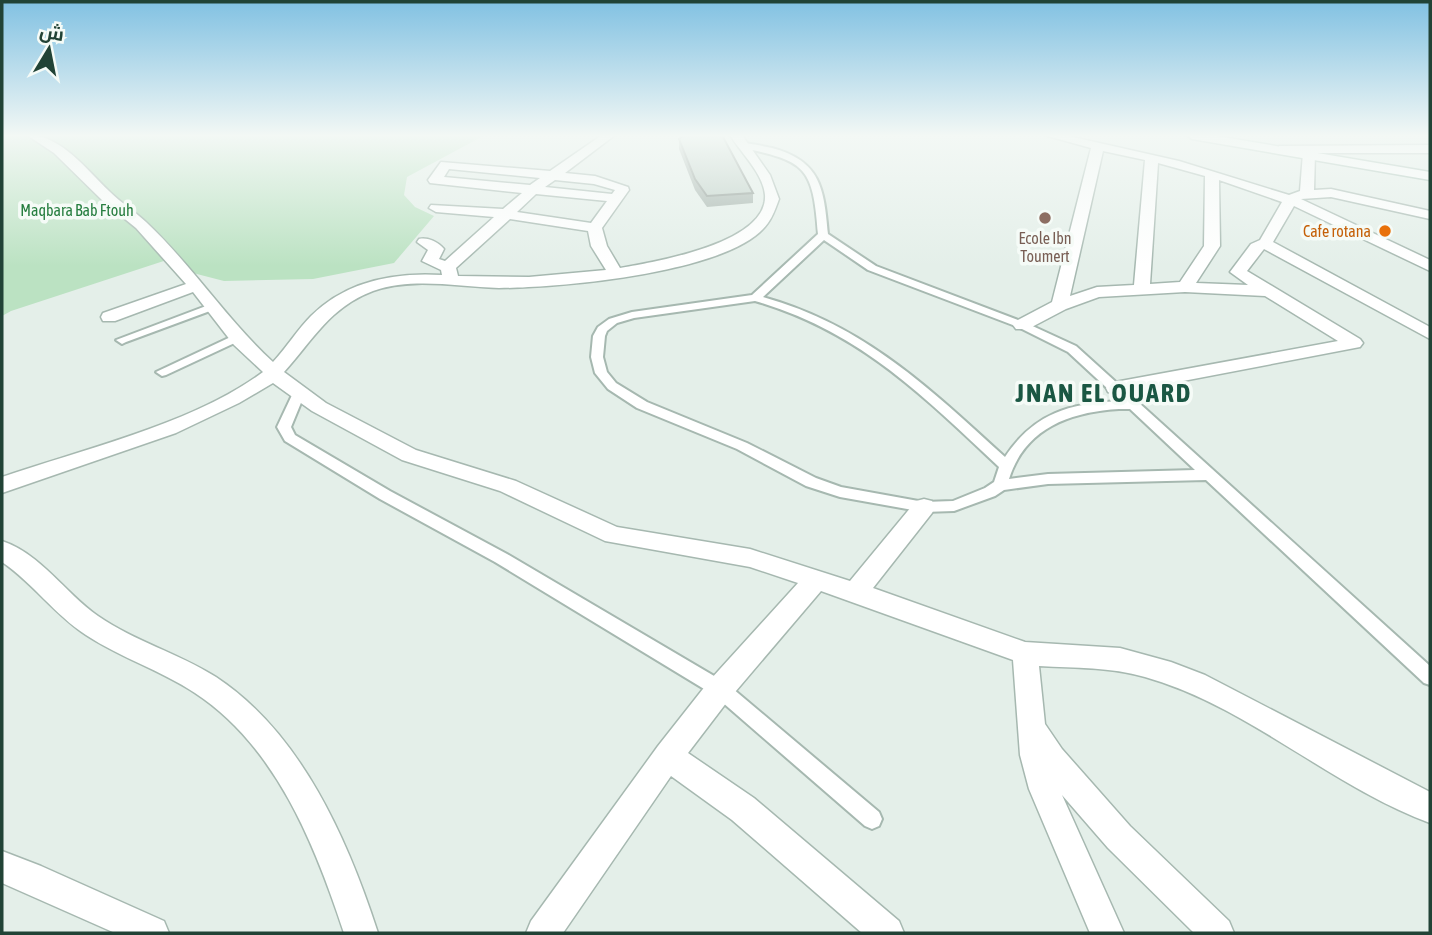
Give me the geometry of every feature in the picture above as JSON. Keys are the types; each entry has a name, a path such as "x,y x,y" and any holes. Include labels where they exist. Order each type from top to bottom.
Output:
{"street":[{"path":"88,179 141,225 214,306 237,338 299,393 319,407 409,455 508,486 549,503 604,532 652,543 733,554 855,593 1025,653 1049,656 1085,654 1119,658 1176,675 1204,686 1430,808"},
{"path":"436,179 614,198"},
{"path":"450,273 506,214 548,179"},
{"path":"580,179 621,187 622,190 595,228 599,246 616,274"},
{"path":"2,485 186,419 253,387 275,372 322,315 355,293 403,279 450,273 505,284 616,274 683,261 720,250 741,239 758,225 770,208 771,194 765,179"},
{"path":"1059,305 1090,179"},
{"path":"1142,289 1150,179"},
{"path":"1115,388 1354,343 1270,292 1220,268 1212,246 1212,179"},
{"path":"1226,179 1290,200 1430,266"},
{"path":"1306,179 1307,194"},
{"path":"1185,287 1265,243 1290,200 1307,194 1347,196 1430,215"},
{"path":"436,208 506,214 595,228"},
{"path":"424,242 436,249 430,261 450,273"},
{"path":"1265,243 1430,334"},
{"path":"109,317 196,286"},
{"path":"1022,325 1059,305 1097,292 1185,287 1270,292"},
{"path":"855,593 924,507"},
{"path":"2,550 35,573 93,627 183,672 217,694 260,732 317,821 346,887 361,933"},
{"path":"543,933 668,756 720,690 816,580"},
{"path":"1025,653 1029,725 1034,755 1044,789 1107,933"},
{"path":"1029,725 1057,765 1116,835 1217,933"},
{"path":"668,756 743,809 887,933"},
{"path":"2,867 30,877 152,933"}],"lane":[{"path":"812,179 821,204 823,235"},
{"path":"755,298 823,235"},
{"path":"823,235 872,268 1022,325 1072,349 1430,677"},
{"path":"1006,466 880,355 805,311 755,298 632,314 613,321 602,329 596,347 601,373 612,386 642,405 742,446 811,482 840,492 924,507 954,506 990,492 1000,485 1098,476 1207,475"},
{"path":"122,341 214,306"},
{"path":"162,372 237,338"},
{"path":"299,393 284,427 290,438 363,483 501,558 720,690 872,819"},
{"path":"1000,485 1006,466 1027,436 1042,423 1089,407 1132,405"}],"green space":[{"name":"Maqbara Bab Ftouh","path":"2,179 407,179 404,195 415,207 434,216 394,263 313,279 224,281 193,273 179,256 2,316"}],"building":[{"path":"695,179 745,179 753,193 707,196"}],"place":[{"name":"Ecole Ibn Toumert","path":"1045,218"},
{"name":"Cafe rotana","path":"1385,231"}],"district":[{"name":"JNAN EL OUARD","path":"1104,393"}]}
